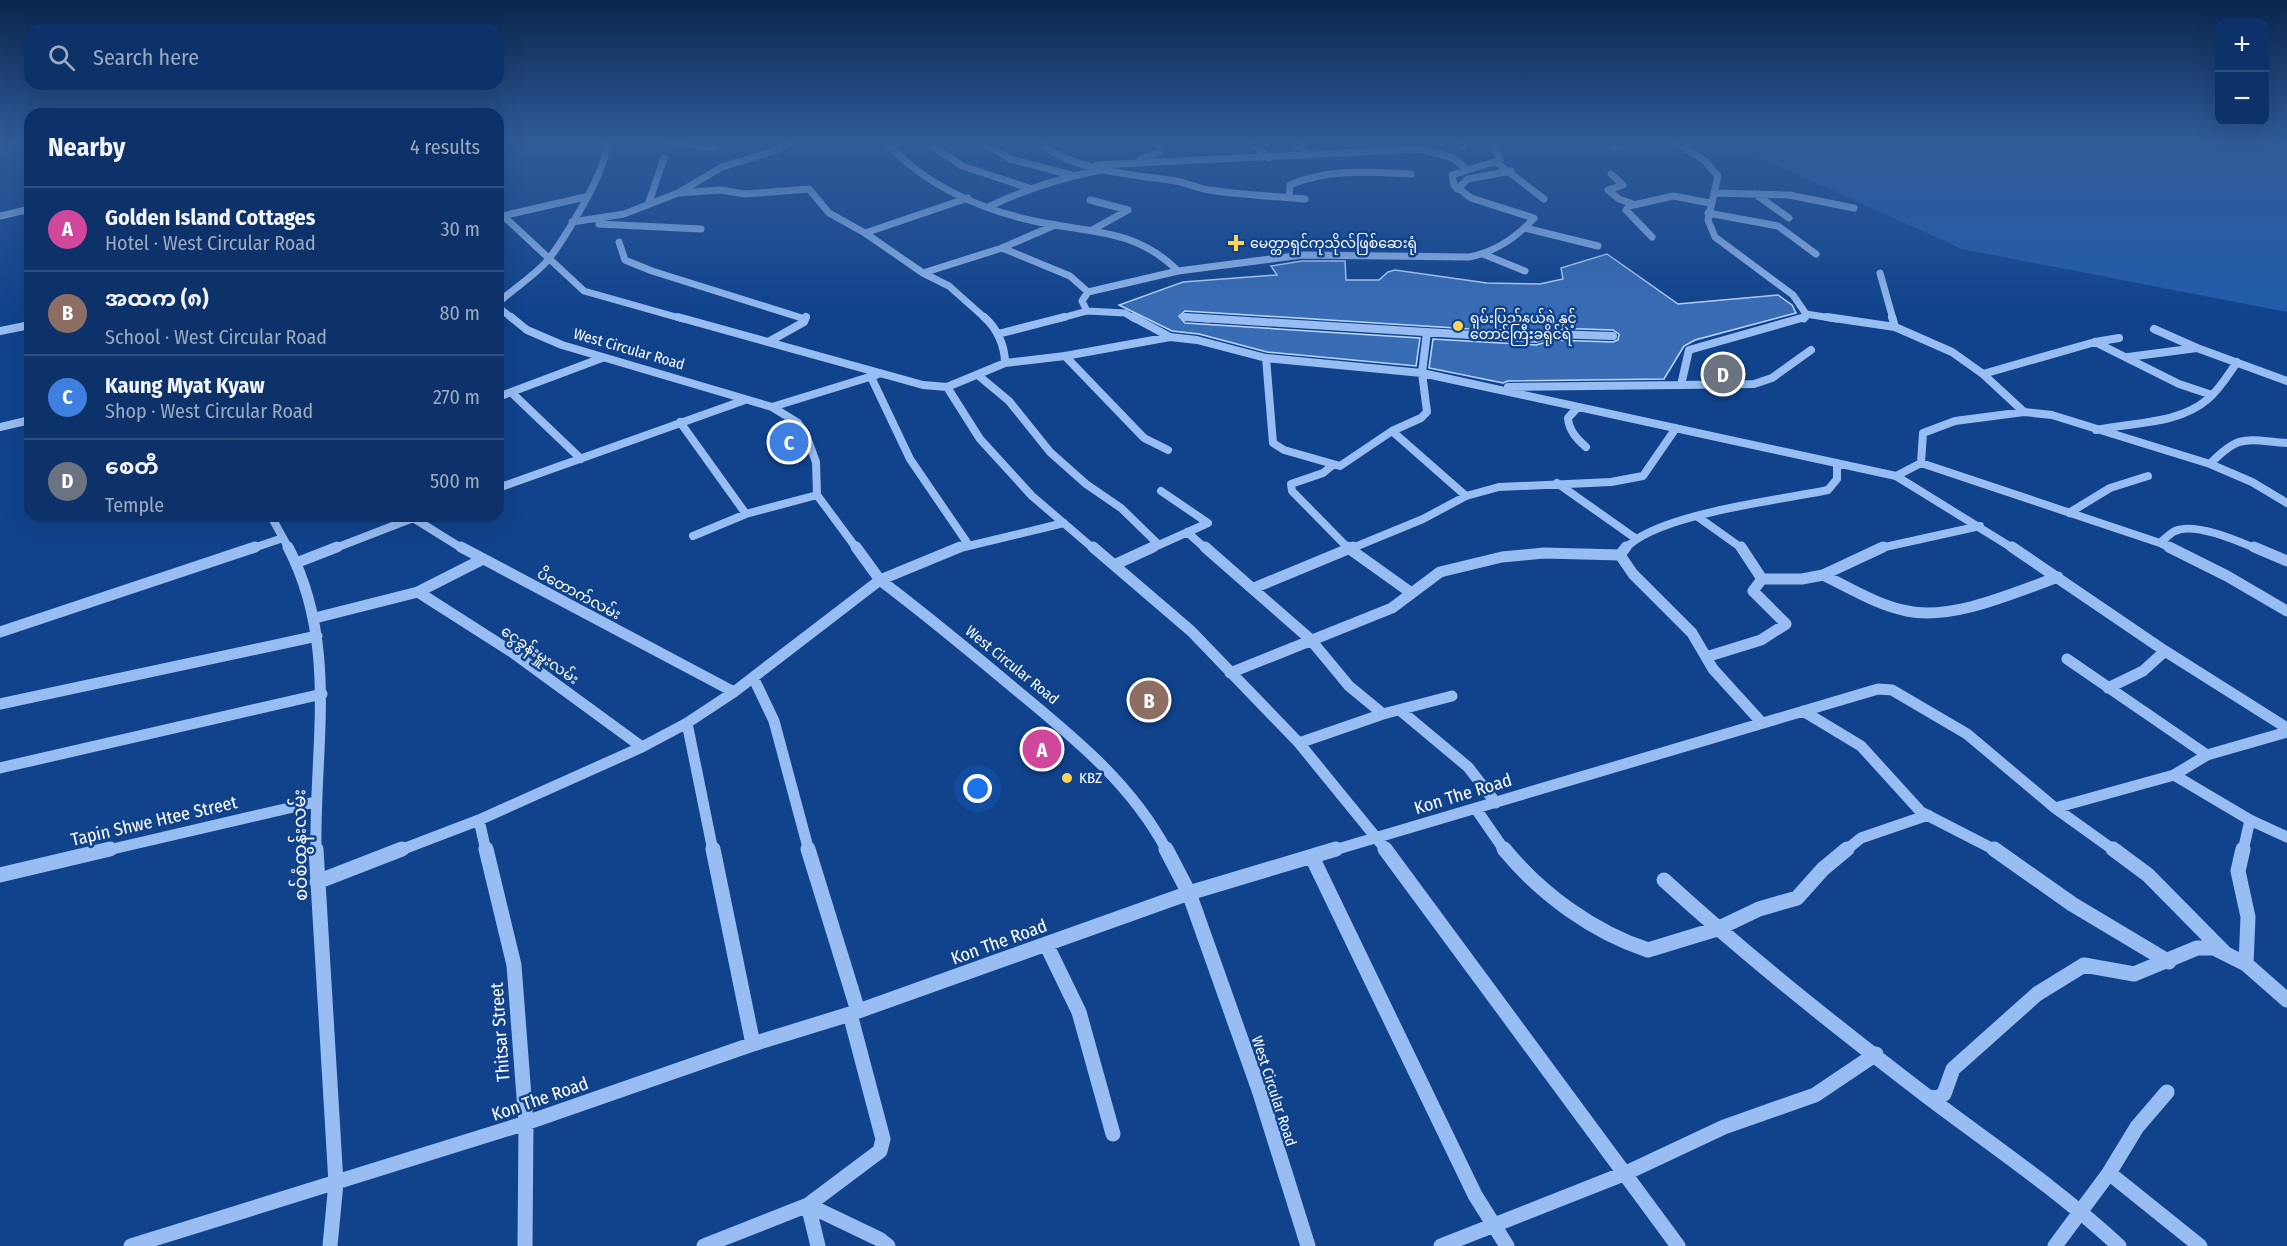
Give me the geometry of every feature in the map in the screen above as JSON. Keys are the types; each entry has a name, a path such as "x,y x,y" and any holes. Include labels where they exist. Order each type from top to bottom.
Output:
{"street":[{"path":"504,214 570,200"},
{"path":"504,298 509,292 528,281 549,259 583,200"},
{"path":"648,205 650,200"},
{"path":"572,222 601,219 660,200"},
{"path":"818,200 829,213 865,233 923,273 948,286 992,323 1005,350 1005,363"},
{"path":"865,233 962,200"},
{"path":"974,200 1031,220 1092,230 1157,251 1179,272"},
{"path":"990,206 1003,200"},
{"path":"1091,200 1128,210 1092,230"},
{"path":"1087,310 1082,301 1088,292 1179,272 1302,255 1469,257 1483,254 1525,228 1534,218 1504,205 1474,200"},
{"path":"1621,200 1633,204"},
{"path":"1652,200 1633,204 1626,210 1652,237"},
{"path":"1695,200 1710,203"},
{"path":"1711,200 1708,213 1711,231 1716,238 1801,303 1806,314"},
{"path":"1763,200 1789,219"},
{"path":"1819,200 1854,208"},
{"path":"0,216 24,210"},
{"path":"1708,213 1778,226 1816,254"},
{"path":"504,219 580,289 600,297 770,342 875,375 923,385 947,387 1005,363 1065,356 1170,337 1197,340 1266,358 1422,373 1896,476 1980,526 2287,730"},
{"path":"572,222 701,230"},
{"path":"923,273 1002,248 1056,225"},
{"path":"1525,228 1598,246"},
{"path":"619,242 625,260 644,268 806,317 804,322 770,342"},
{"path":"1002,248 1070,276 1088,292"},
{"path":"1483,254 1525,271"},
{"path":"1880,273 1895,327"},
{"name":"West Circular Road","path":"504,310 527,330 562,345 772,407 798,423 806,435 816,462 817,495 880,580 1046,712 1121,782 1156,830 1190,893 1259,1090 1308,1246"},
{"path":"998,334 1087,310 1125,313 1170,337"},
{"path":"1806,314 1895,327 1943,347 1983,374 2024,412"},
{"path":"1681,386 1689,350 1703,344 1804,319 1806,314"},
{"path":"1184,317 1536,339 1552,334 1614,336"},
{"path":"0,331 24,326"},
{"path":"2154,329 2197,348 2287,381"},
{"path":"1266,358 1273,443 1284,450 1333,465 1346,464 1392,431 1421,418 1427,412 1422,373 1427,332"},
{"path":"1983,374 2095,342 2119,338"},
{"path":"2095,342 2179,384 2212,395"},
{"path":"2128,357 2197,348"},
{"path":"1490,388 1754,384 1772,378 1811,350"},
{"path":"1065,356 1144,438 1168,450"},
{"path":"504,395 602,358"},
{"path":"2095,430 2172,416 2200,405 2212,395 2237,362"},
{"path":"772,407 875,375"},
{"path":"875,375 910,459 968,544"},
{"path":"978,376 1009,401 1050,452 1086,484 1121,508 1159,545"},
{"path":"947,387 980,439 1032,496 1191,631 1299,743 1377,838 1678,1246"},
{"path":"512,393 581,459"},
{"path":"504,486 745,400"},
{"path":"1578,407 1568,418 1568,424 1577,440 1586,447"},
{"path":"1921,463 1923,434 1955,421 2024,412 2052,415 2210,464 2252,482 2287,503"},
{"path":"0,427 24,421"},
{"path":"680,422 746,514"},
{"path":"1254,588 1423,519 1466,496 1499,487 1611,482 1643,476 1676,428"},
{"path":"1392,431 1466,496"},
{"path":"2210,464 2221,450 2232,444 2248,441 2287,443"},
{"path":"1620,555 1622,548 1635,538 1698,517 1742,505 1828,490 1837,479 1837,463"},
{"path":"1896,476 1921,463 2160,543 2227,576 2287,611"},
{"path":"1333,465 1323,473 1291,484 1291,486 1320,522 1348,548 1410,592"},
{"path":"2069,513 2110,488 2148,476"},
{"path":"1557,483 1635,538"},
{"path":"1114,565 1208,523 1161,491"},
{"path":"693,536 746,514 817,495"},
{"path":"1698,517 1739,543 1755,563 1762,579"},
{"name":"စဝ်စံထွန်းလမ်း","path":"274,522 296,563 315,618 322,694 315,802 317,882 336,1182 330,1246"},
{"path":"296,563 401,522"},
{"name":"ပိတောက်လမ်း","path":"422,522 481,560 734,692"},
{"path":"317,882 479,820 642,747 687,723 754,679 880,580 968,544 1064,523"},
{"path":"1762,579 1802,579 1823,575 1876,549 1980,526"},
{"path":"2160,543 2178,530 2193,531 2217,536 2287,561"},
{"path":"1187,532 1310,639 1349,686 1383,714"},
{"path":"0,632 283,538"},
{"path":"1230,674 1310,639 1392,608 1410,592 1440,572 1502,557 1544,553 1620,555"},
{"path":"1620,555 1633,574 1692,633 1713,669 1762,723"},
{"path":"315,618 418,591 481,560"},
{"path":"1823,575 1904,611 1919,613 1945,610 2058,577"},
{"path":"1706,657 1783,629 1786,624 1753,591 1762,579"},
{"name":"ငွေခွန်းမှူးလမ်း","path":"418,591 512,652 642,747"},
{"path":"0,704 317,636"},
{"path":"2108,688 2143,672 2165,651"},
{"path":"2067,659 2207,755"},
{"path":"704,1246 808,1205 866,1164 880,1151 883,1139 854,1013 793,795 777,726 768,702 754,679"},
{"name":"Kon The Road","path":"131,1246 526,1123 753,1044 854,1013 1190,893 1885,688 1967,735 2055,808"},
{"path":"0,768 322,694"},
{"path":"1299,743 1383,714 1452,696"},
{"path":"1401,711 1468,767 1496,802"},
{"path":"1803,711 1861,746 1902,792 1928,815 2003,854 2072,904 2169,962"},
{"path":"687,723 753,1044"},
{"path":"2055,808 2174,775 2207,755 2287,730"},
{"path":"2174,775 2250,820 2287,837"},
{"name":"Tapin Shwe Htee Street","path":"0,875 315,802"},
{"path":"1476,808 1500,847 1540,890 1573,914 1648,950 1717,929 1759,909 1797,898 1823,869 1861,838 1928,815"},
{"path":"2055,808 2148,875 2225,953"},
{"name":"Thitsar Street","path":"479,820 514,965 526,1123 525,1246"},
{"path":"2246,964 2248,917 2238,871 2250,820"},
{"path":"1312,856 1474,1195 1507,1246"},
{"path":"1664,880 1717,929 1928,1097 2081,1211 2119,1246"},
{"path":"1046,944 1079,1012 1113,1134"},
{"path":"1928,1097 1937,1098 1944,1094 1953,1069 2037,994 2076,968 2095,966 2134,974 2169,962 2197,948 2207,947 2246,964 2287,1000"},
{"path":"1441,1246 1626,1173 1724,1127 1815,1095 1876,1054"},
{"path":"2055,1246 2109,1173 2137,1127 2167,1092"},
{"path":"2109,1173 2200,1246"},
{"path":"808,1205 818,1246"},
{"path":"808,1205 879,1239 888,1246"}],"shaded area":[{"path":"1854,200 2287,200 2287,312 1962,249"}],"building":[{"name":"ရှမ်းပြည်နယ်ရဲ နှင့် တောင်ကြီးခရိုင်ရဲ","path":"1607,254 1678,304 1778,295 1792,305 1796,313 1695,340 1684,346 1664,379 1508,381 1503,383 1429,368 1433,339 1536,345 1553,340 1613,342 1618,340 1619,334 1613,330 1552,328 1535,333 1185,311 1179,316 1185,323 1420,338 1416,366 1267,352 1199,334 1172,331 1119,305 1183,282 1277,275 1271,266 1302,261 1345,261 1346,280 1379,280 1388,272 1395,270 1487,283 1540,284 1563,279 1561,268"}],"place":[{"name":"မေတ္တာရှင်ကုသိုလ်ဖြစ်ဆေးရုံ","path":"1236,243"},
{"name":"ရှမ်းပြည်နယ်ရဲ နှင့် တောင်ကြီးခရိုင်ရဲ","path":"1458,326"},
{"name":"စေတီ","path":"1723,374"},
{"name":"Kaung Myat Kyaw","path":"789,442"},
{"name":"အထက (၈)","path":"1149,700"},
{"name":"Golden Island Cottages","path":"1042,749"},
{"name":"KBZ","path":"1067,778"}]}
